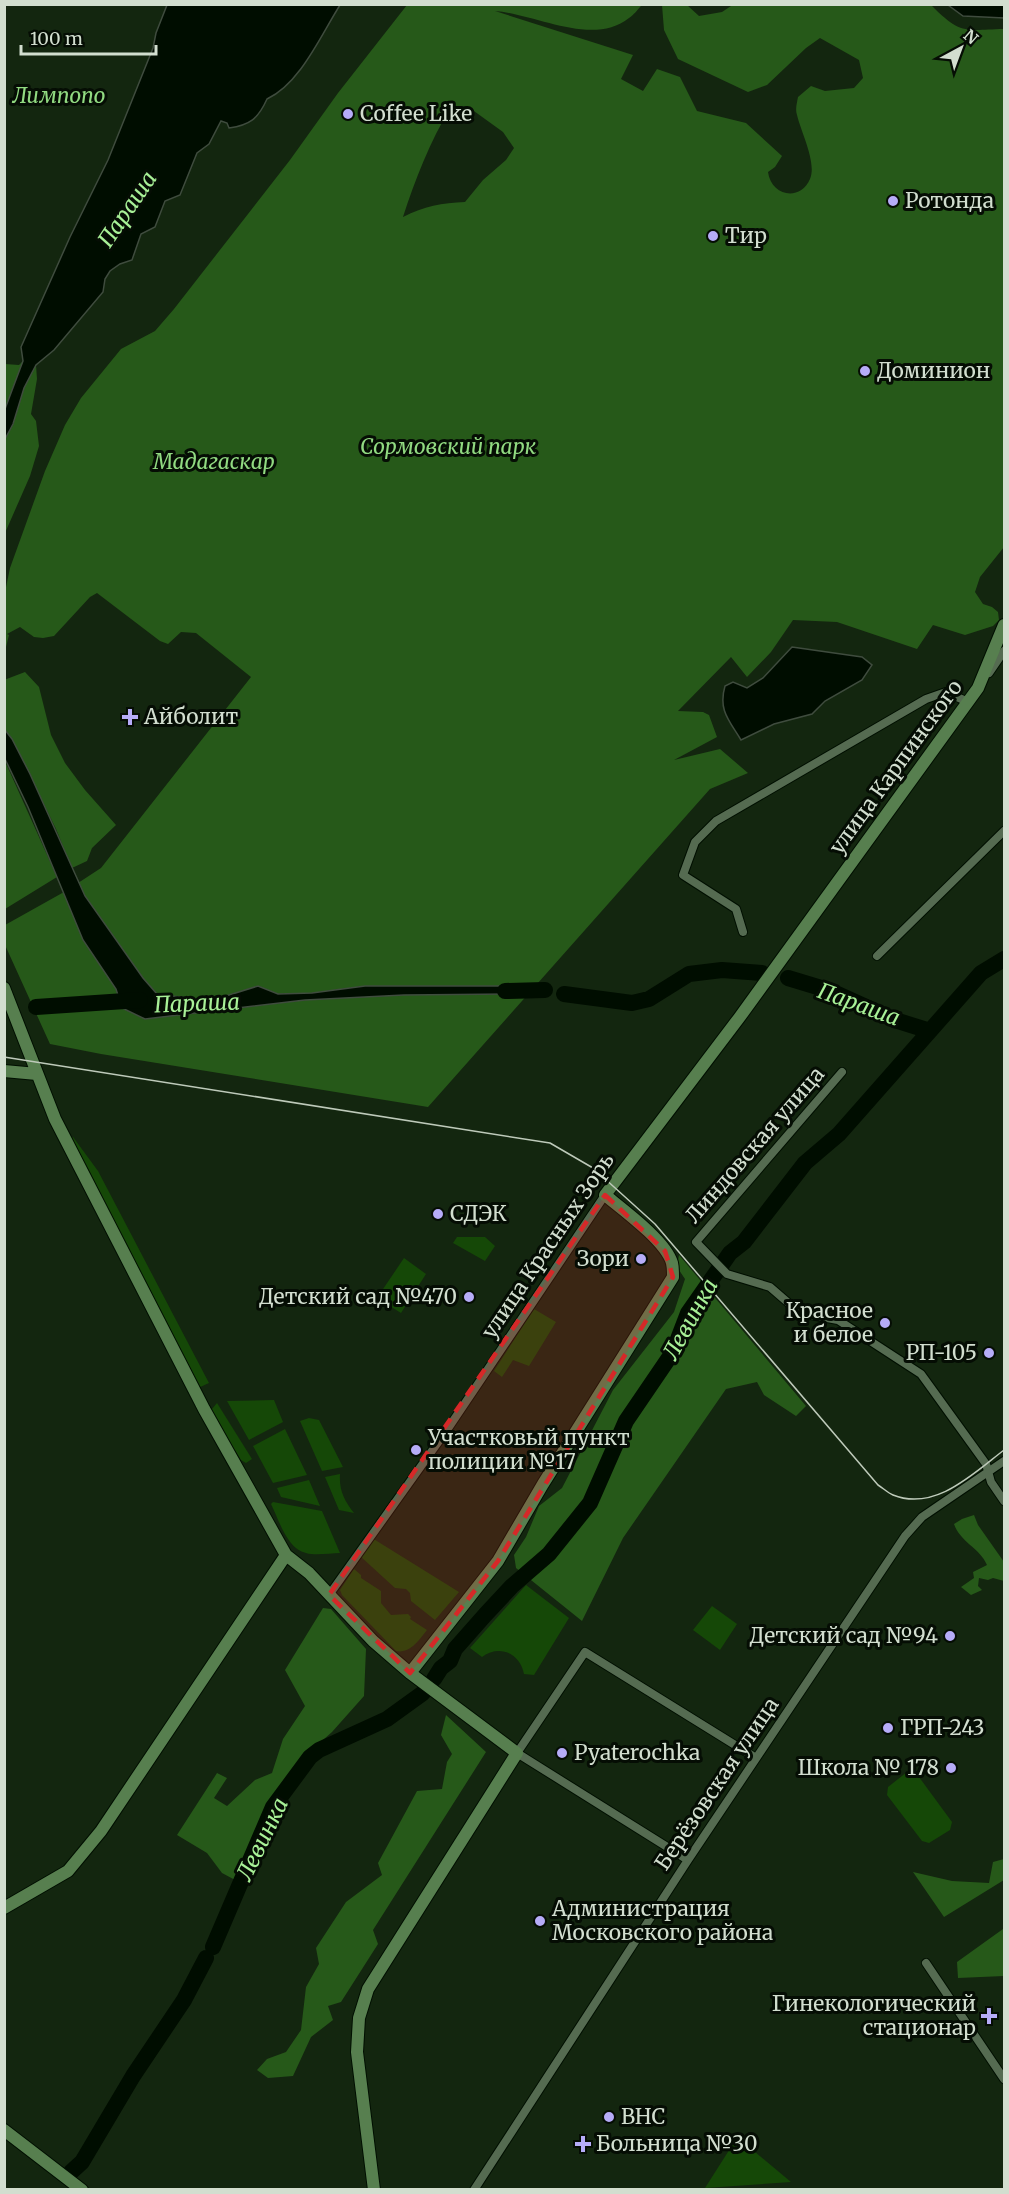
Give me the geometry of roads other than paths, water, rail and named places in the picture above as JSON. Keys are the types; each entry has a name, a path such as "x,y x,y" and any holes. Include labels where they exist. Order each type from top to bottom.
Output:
{"street":[{"name":"улица Карпинского","path":"807,924 978,687 1005,626"},
{"path":"978,687 1005,651"},
{"path":"743,932 736,909 683,875 695,842 716,821 926,699 946,692 968,702"},
{"path":"877,956 1005,831"},
{"name":"улица Красных Зорь","path":"329,1595 448,1426 605,1195 807,924"},
{"path":"4,988 55,1119 204,1409 286,1555 309,1573 373,1641 410,1673 517,1753 688,1860"},
{"path":"4,1071 37,1074"},
{"name":"Линдовская улица","path":"842,1072 696,1242 728,1274 770,1287 800,1313 838,1320 921,1374 986,1464 988,1473"},
{"path":"410,1673 498,1561 543,1484 673,1277 672,1262 666,1251 655,1238 605,1195"},
{"name":"Берёзовская улица","path":"474,2190 688,1860 905,1536 922,1517 1005,1461"},
{"path":"988,1473 991,1482 1005,1501"},
{"path":"4,1908 68,1871 83,1854 101,1831 286,1555"},
{"path":"374,2190 357,2052 359,2018 368,1989 517,1753 585,1652 756,1758"},
{"path":"926,1963 1005,2079"},
{"path":"4,2130 82,2190"}],"water":[{"path":"167,5 340,5 300,71 279,92 267,99 257,116 248,123 229,128 227,123 221,121 209,144 197,153 180,195 165,201 155,227 141,234 132,260 110,271 105,279 103,292 54,350 36,365 24,388 13,424 5,439 5,409 23,361 21,347 70,237 108,160 153,48"},
{"path":"948,5 1004,5 1004,18 963,16"},
{"path":"792,647 862,657 872,665 862,680 825,701 812,714 774,724 741,740 724,708 725,686 733,682 747,688 763,678"},
{"path":"5,730 30,774 85,896 143,978 157,994 210,1001 258,986 278,994 312,993 365,986 530,986 523,994 404,995 305,1000 145,1019 122,1008 116,989 83,940 28,807 5,759"}],"waterway":[{"name":"Левинка","path":"434,1679 441,1668 450,1661 455,1649 485,1615 512,1586 549,1554 590,1503 626,1421 673,1352 688,1313 730,1253 744,1242 805,1163 839,1134 981,973 1004,959"},
{"name":"Параша","path":"564,994 632,1003 649,999 689,974 722,970 762,973"},
{"name":"Параша","path":"788,978 831,991 895,1020 930,1031"},
{"name":"Параша","path":"505,991 545,990"},
{"path":"36,1007 140,1000"},
{"name":"Левинка","path":"213,1947 273,1807 310,1757 319,1750 387,1719 423,1693"},
{"name":"Левинка","path":"71,2172 82,2162 133,2076 184,2000 206,1958"}],"tram line":[{"path":"4,1057 550,1143 593,1168 655,1224 878,1485 887,1492 909,1499 939,1494 967,1479 1004,1450"}],"place":[{"name":"Coffee Like","path":"348,114"},
{"name":"Ротонда","path":"893,201"},
{"name":"Тир","path":"713,236"},
{"name":"Доминион","path":"865,371"},
{"name":"Айболит","path":"130,717"},
{"name":"СДЭК","path":"438,1214"},
{"name":"Зори","path":"641,1259"},
{"name":"Детский сад №470","path":"469,1297"},
{"name":"Красное и белое","path":"885,1323"},
{"name":"РП-105","path":"989,1353"},
{"name":"Участковый пункт полиции №17","path":"416,1450"},
{"name":"Детский сад №94","path":"950,1636"},
{"name":"ГРП-243","path":"888,1728"},
{"name":"Pyaterochka","path":"562,1753"},
{"name":"Школа № 178","path":"951,1768"},
{"name":"Администрация Московского района","path":"540,1921"},
{"name":"Гинекологический стационар","path":"989,2016"},
{"name":"ВНС","path":"609,2117"},
{"name":"Больница №30","path":"583,2144"}],"park label":[{"name":"Лимпопо","path":"59,96"},
{"name":"Сормовский парк","path":"448,447"},
{"name":"Мадагаскар","path":"214,462"}]}
